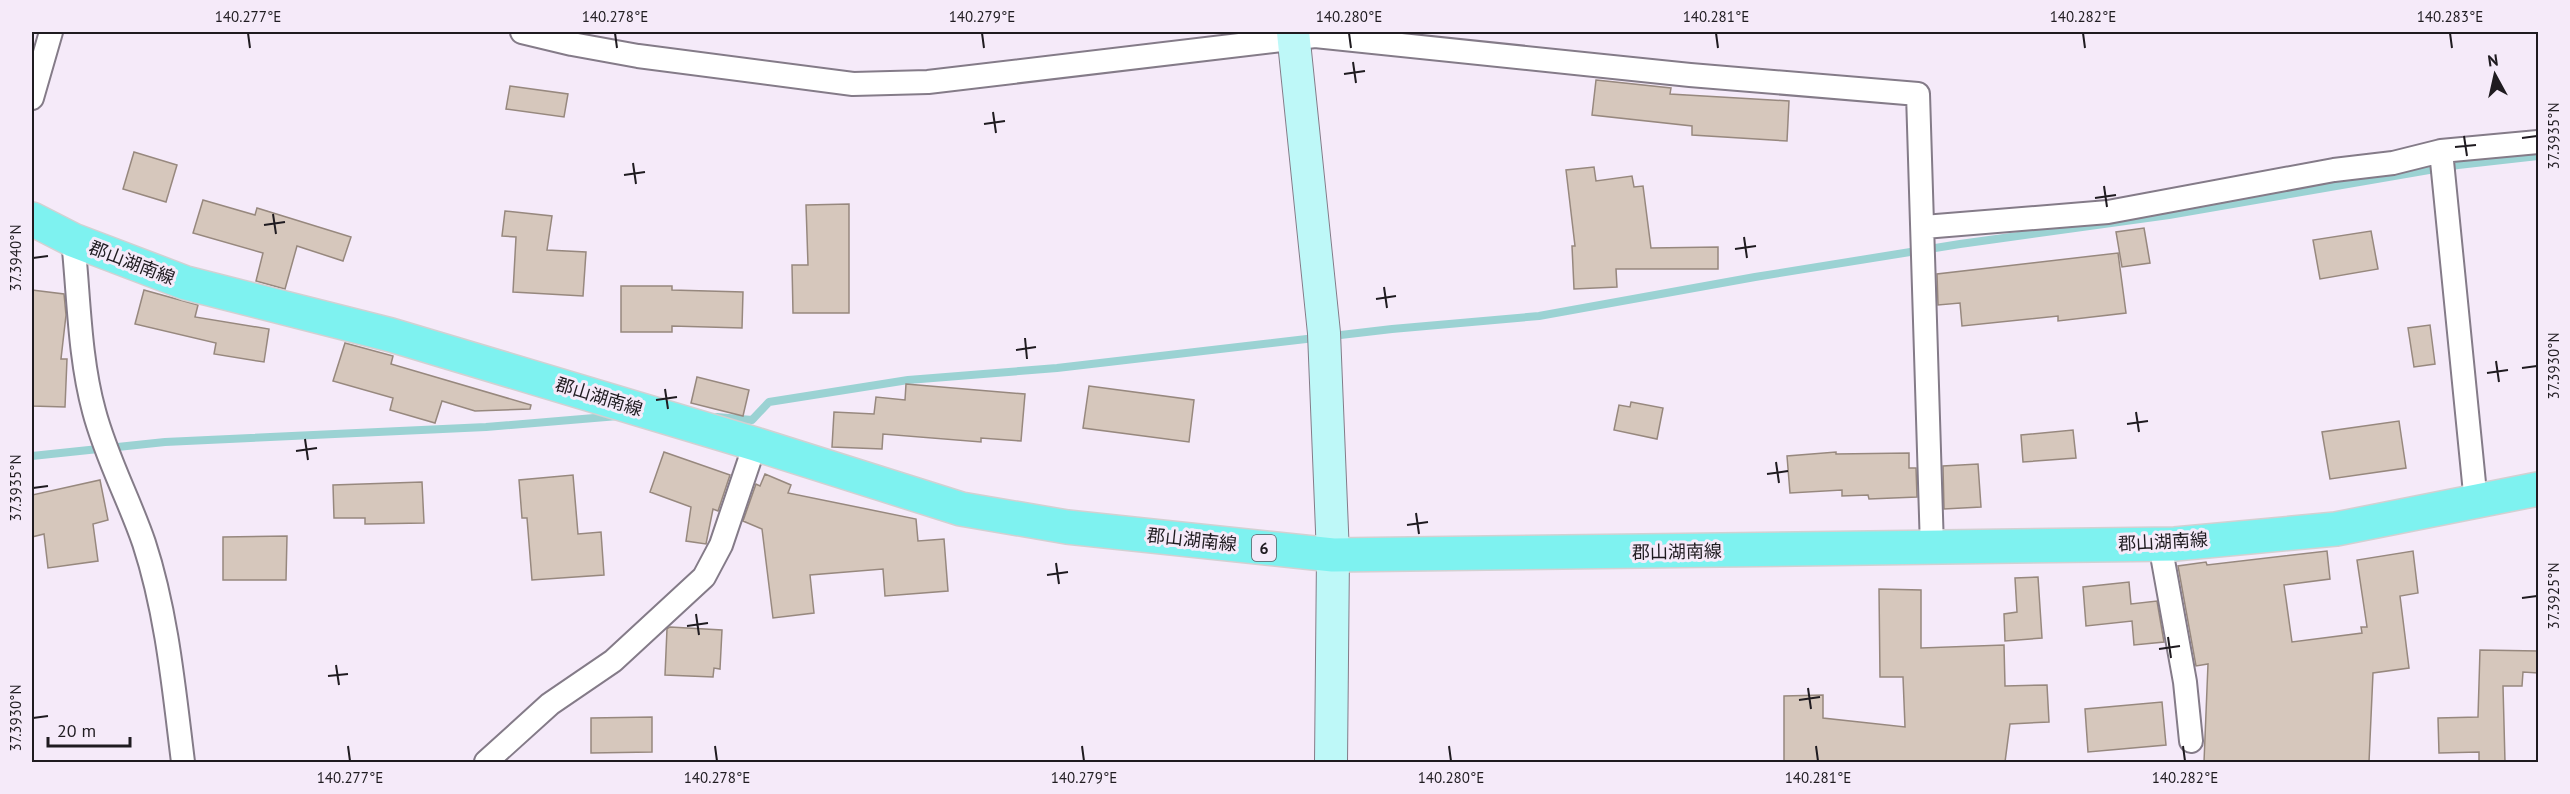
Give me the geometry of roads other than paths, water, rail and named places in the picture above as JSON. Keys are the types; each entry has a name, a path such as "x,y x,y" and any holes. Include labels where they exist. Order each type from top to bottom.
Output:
{"main road":[{"name":"郡山湖南線","path":"32,219 73,240 186,283 391,335 755,444 961,509 1067,527 1333,555 1932,549 2160,544 2336,529 2538,489"}],"street":[{"path":"32,98 37,59 51,32"},
{"path":"522,32 638,56 853,84 928,82 1293,35 1690,75 1918,94 1924,227 1932,549"},
{"path":"1293,35 1324,333 1333,555 1331,762"},
{"path":"1924,227 2108,212 2334,170 2393,163 2441,151 2538,142"},
{"path":"2441,151 2476,503"},
{"path":"73,240 86,372 94,411 144,544 159,602 183,762"},
{"path":"486,762 550,704 614,661 704,577 721,545 755,444"},
{"path":"2160,544 2185,682 2192,741"}],"waterway":[{"path":"717,417 752,420 769,402 908,380 1057,368 1392,329 1539,316 1755,277 1960,244 2169,215 2458,165 2538,156"},
{"path":"32,456 165,442 486,427 618,416"}]}
